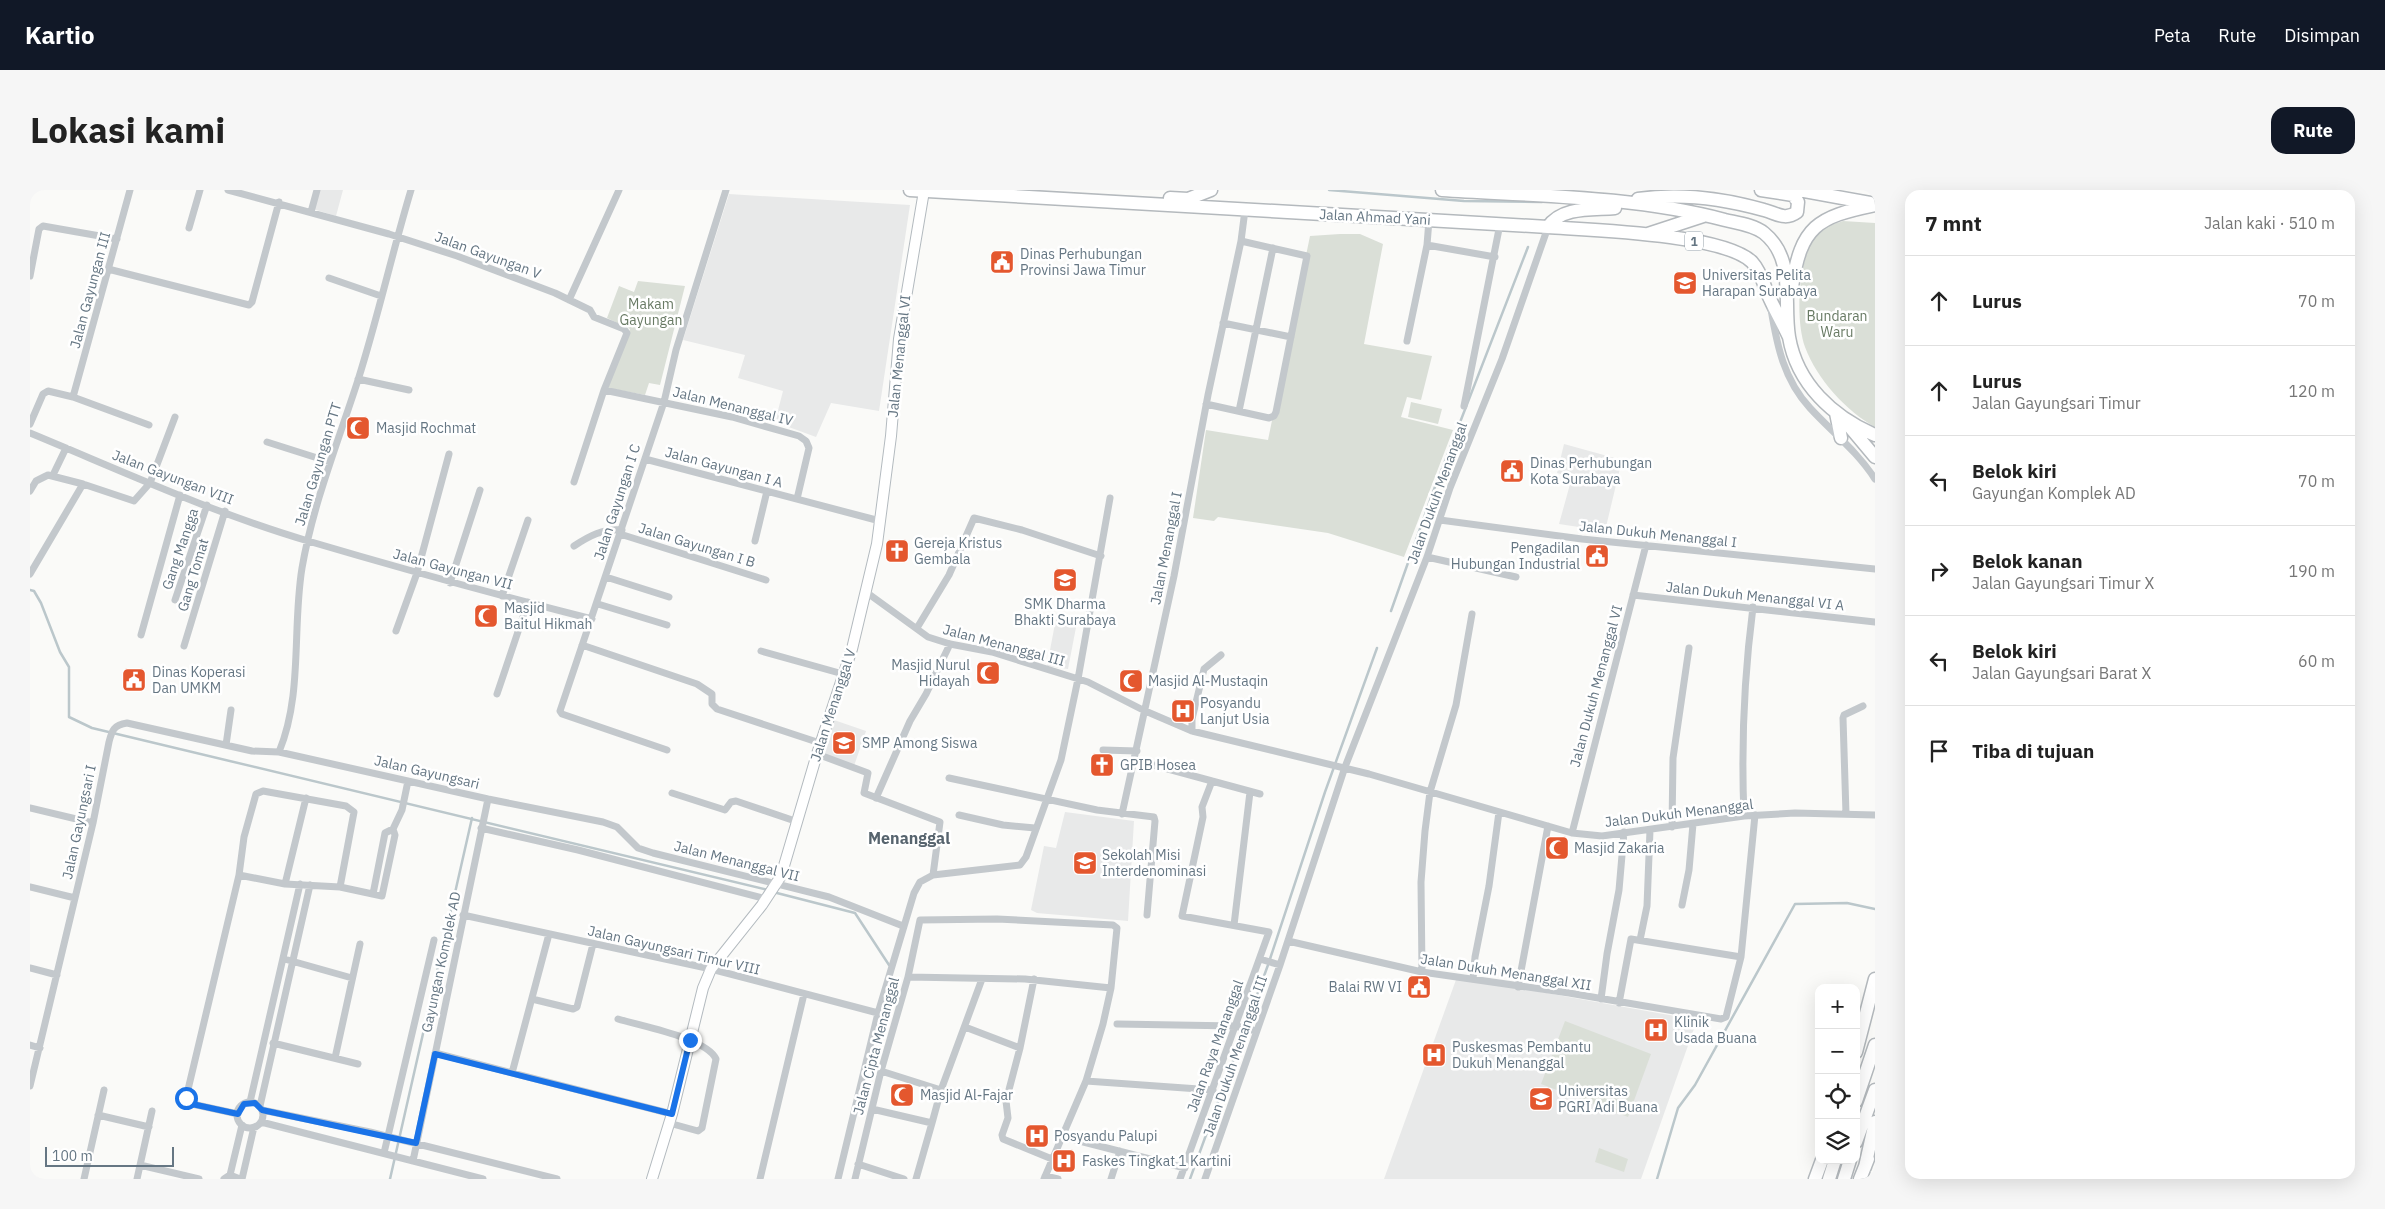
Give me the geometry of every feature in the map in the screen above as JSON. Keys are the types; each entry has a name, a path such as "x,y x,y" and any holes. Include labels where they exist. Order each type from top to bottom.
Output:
{"highway":[{"name":"Jalan Ahmad Yani","path":"910,190 1548,227 1645,234 1718,245 1732,249 1747,258 1759,272 1769,298 1789,337"},
{"path":"1086,201 1098,195 1188,199 1211,190"},
{"name":"1","path":"1442,190 1647,204 1705,215 1750,226 1762,232 1772,241 1785,266 1789,337 1803,374 1823,402 1839,416 1875,435"},
{"path":"1623,202 1639,198 1676,196 1749,206 1783,217 1789,217 1796,212 1798,202 1793,195 1761,190"},
{"name":"1","path":"1799,190 1875,204"},
{"path":"1548,227 1552,221 1568,212 1647,204"},
{"name":"1","path":"1788,314 1795,267 1810,232 1828,217 1875,204"},
{"path":"1645,234 1705,215"},
{"path":"1839,416 1841,438"},
{"path":"1839,416 1875,457"},
{"path":"1860,1038 1875,979"},
{"path":"1860,1089 1875,1045"},
{"path":"1860,1131 1875,1090"},
{"path":"1863,1173 1875,1122"},
{"path":"1863,1173 1875,1143"},
{"path":"1815,1179 1821,1164"},
{"path":"1829,1179 1834,1164"},
{"path":"1844,1179 1849,1164"}],"street":[{"name":"Jalan Gayungan III","path":"73,397 130,190"},
{"path":"190,228 200,190"},
{"name":"Jalan Gayungan V","path":"228,190 278,202 457,256 590,310 594,316 626,331 604,390"},
{"path":"311,212 317,190"},
{"name":"Jalan Gayungan PTT","path":"279,752 287,732 291,706 302,570 308,541 330,462 358,379 411,190"},
{"path":"569,300 619,190"},
{"name":"Jalan Gayungan I C","path":"667,750 560,712 598,604 664,402 676,350 726,190"},
{"name":"Jalan Menanggal VI","path":"880,521 891,436 898,339 924,191"},
{"path":"108,269 249,305 252,302 278,202"},
{"name":"Jalan Menanggal I","path":"1122,814 1137,751 1143,710 1174,576 1206,404 1241,241 1245,210"},
{"path":"1407,341 1427,245 1429,220"},
{"path":"1464,406 1495,258 1500,224"},
{"path":"30,276 39,229 43,226 117,239"},
{"name":"Jalan Dukuh Menanggal","path":"1288,941 1345,767 1502,359 1548,227"},
{"path":"1206,404 1269,418 1274,416 1307,256 1241,241"},
{"path":"1427,245 1495,258"},
{"path":"1239,411 1273,248"},
{"path":"329,278 381,296"},
{"path":"1769,298 1778,351 1788,375 1810,408 1841,438 1875,479"},
{"path":"1223,324 1291,336"},
{"path":"358,379 408,390"},
{"path":"574,482 604,390"},
{"name":"Jalan Menanggal IV","path":"604,390 732,417 799,436 806,441 809,448 797,499"},
{"path":"30,424 45,392 73,397 149,425"},
{"path":"30,491 42,476 53,475 132,501 150,483 175,417"},
{"name":"Jalan Gayungan VIII","path":"30,433 180,495 308,541"},
{"path":"267,442 330,462"},
{"path":"53,475 66,448"},
{"path":"396,631 417,573 449,454"},
{"name":"Jalan Gayungan I A","path":"644,459 797,499"},
{"path":"30,574 83,484"},
{"path":"450,583 480,490"},
{"path":"755,541 767,492"},
{"path":"141,635 180,495"},
{"path":"838,1179 878,1013 903,926 920,882 933,875 1020,865 1026,857 1061,760 1078,679 1110,498"},
{"path":"797,499 880,521"},
{"name":"Gang Mangga","path":"175,600 207,505"},
{"name":"Gang Tomat","path":"184,646 225,511"},
{"path":"917,628 949,575 974,518 1013,527 1101,556"},
{"path":"502,596 528,520"},
{"name":"Jalan Dukuh Menanggal I","path":"1440,520 1646,546 1875,569"},
{"name":"Jalan Menanggal V","path":"652,1179 671,1119 698,1003 711,969 772,891 786,863 866,592 880,521"},
{"path":"574,546 611,529 621,532"},
{"name":"Jalan Gayungan I B","path":"621,532 766,580"},
{"name":"Jalan Gayungan VII","path":"308,541 450,583 592,618"},
{"name":"Jalan Dukuh Menanggal VI","path":"1572,833 1646,546"},
{"path":"1427,557 1516,577"},
{"path":"606,577 669,597"},
{"name":"Jalan Menanggal III","path":"866,592 928,637 950,644 992,652 1078,679 1143,710 1192,730 1345,767"},
{"name":"Jalan Dukuh Menanggal VI A","path":"1633,595 1875,622"},
{"path":"497,694 528,602"},
{"path":"598,604 667,625"},
{"path":"1744,816 1741,749 1743,706 1754,607"},
{"path":"1422,972 1422,859 1430,792 1456,705 1472,614"},
{"path":"876,798 910,721 926,694 950,644"},
{"path":"582,645 697,684 712,694 712,704 717,709 820,743"},
{"path":"1672,827 1673,758 1689,648"},
{"path":"761,651 843,674"},
{"path":"1192,730 1192,719 1204,669 1221,655"},
{"path":"1846,814 1843,717 1863,706"},
{"path":"226,745 231,710"},
{"name":"Jalan Gayungsari I","path":"30,1086 94,823 112,730 116,726 127,724 263,752 279,752"},
{"path":"1104,750 1137,751"},
{"name":"Jalan Gayungsari","path":"279,752 488,799 570,815"},
{"path":"817,754 868,773 863,792 940,822 933,875"},
{"path":"1135,760 1260,794"},
{"name":"Jalan Dukuh Menanggal","path":"1345,767 1548,828 1602,836 1755,815 1795,813 1875,815"},
{"path":"949,778 1046,800 1122,814 1152,816 1155,820 1147,915"},
{"path":"239,875 285,884 340,887 382,896 395,836 393,829 402,810 408,781"},
{"path":"1212,781 1202,807 1203,817 1182,916 1186,919 1234,925 1250,792"},
{"path":"238,1114 192,1104 186,1098 239,875 244,837 256,794 263,790 346,806 354,812 340,887"},
{"path":"672,793 725,810 731,802 736,801 798,822"},
{"path":"285,884 306,798"},
{"name":"Gayungan Komplek AD","path":"409,1160 435,1054 488,799"},
{"path":"30,808 94,823"},
{"path":"1473,979 1474,957 1489,886 1499,812"},
{"name":"Jalan Menanggal VII","path":"570,815 610,824 622,832 632,844 653,853 772,891 829,897 903,926"},
{"path":"959,815 1003,825 1035,828"},
{"path":"1619,1003 1631,939 1741,958 1755,815"},
{"path":"1682,906 1690,861 1693,824"},
{"path":"481,826 578,850 772,891"},
{"path":"1518,987 1548,828"},
{"path":"1640,940 1647,906 1650,830"},
{"path":"1601,999 1619,890 1624,832"},
{"path":"250,1102 300,884"},
{"path":"261,1122 261,1108 273,1043 310,885"},
{"path":"30,887 75,898"},
{"name":"Jalan Gayungsari Timur VIII","path":"463,916 711,969 878,1013"},
{"name":"Jalan Cipta Menanggal","path":"855,1179 881,1071 908,977 920,920 997,919 1114,925 1117,928 1111,988"},
{"name":"Jalan Raya Mananggal","path":"1180,1179 1262,960 1270,932 1234,925"},
{"path":"512,1073 550,934"},
{"path":"386,1154 434,940"},
{"name":"Jalan Dukuh Menanggal III","path":"1205,1179 1255,1031 1288,941"},
{"name":"Jalan Dukuh Menanggal XII","path":"1288,941 1422,972 1721,1019 1726,1017 1731,1006 1741,958"},
{"path":"335,1058 360,944"},
{"path":"532,999 573,1009 577,1007 593,944"},
{"path":"283,959 352,978"},
{"path":"1262,960 1279,965"},
{"path":"30,968 57,975"},
{"path":"908,977 1034,979 1111,988 1086,1081 1060,1136 1044,1177 1058,1179"},
{"path":"916,1179 941,1090 982,979"},
{"path":"1034,979 1020,1048 1007,1097 1008,1118 1002,1138 1052,1159"},
{"path":"760,1179 804,994"},
{"path":"435,1054 512,1073 671,1119 698,1130 702,1128 716,1059 709,1049 690,1040 618,1019"},
{"path":"1117,1024 1236,1026 1255,1031"},
{"path":"965,1027 1020,1048"},
{"path":"273,1043 358,1064"},
{"path":"30,1045 40,1048"},
{"path":"881,1071 941,1090"},
{"path":"1086,1081 1213,1090"},
{"path":"84,1179 104,1090"},
{"path":"238,1114 244,1104 250,1102 261,1108 413,1142 557,1179"},
{"path":"872,1109 932,1124"},
{"path":"137,1179 152,1111"},
{"path":"238,1114 242,1125 227,1177 241,1179 254,1127 261,1122 483,1179"},
{"path":"98,1115 149,1127"},
{"path":"242,1125 254,1127"},
{"path":"1060,1136 1185,1168"},
{"path":"1112,1179 1120,1151"},
{"path":"858,1164 904,1179"},
{"path":"140,1165 199,1179"}],"shaded area":[{"path":"318,190 343,190 336,216 313,209"},
{"path":"729,194 910,205 879,411 831,403 816,437 775,422 783,391 738,378 745,355 683,340"},
{"path":"1564,444 1622,460 1605,531 1559,524 1572,477 1557,473"},
{"path":"1057,613 1078,617 1068,669 1047,666"},
{"name":"SMP Among Siswa","path":"834,720 866,731 854,766 822,754"},
{"name":"Sekolah Misi Interdenominasi","path":"1065,812 1134,821 1128,921 1037,913 1031,910 1044,846 1056,848"},
{"name":"Universitas PGRI Adi Buana","path":"1457,977 1697,1020 1641,1179 1384,1179"}],"green space":[{"name":"Bundaran Waru","path":"1843,221 1875,223 1875,427 1843,403 1825,382 1810,359 1802,335 1799,306 1805,259 1816,235 1821,230"},
{"path":"1360,234 1383,244 1364,344 1432,356 1421,400 1407,397 1401,417 1453,430 1404,557 1328,533 1218,517 1214,521 1193,518 1206,430 1268,440 1310,236"},
{"name":"Makam Gayungan","path":"638,281 685,286 660,385 649,383 645,395 608,388 630,329 607,318 619,286 634,292"},
{"path":"1411,402 1442,409 1438,424 1408,417"},
{"path":"1565,1021 1651,1054 1628,1117 1541,1084"},
{"path":"1599,1148 1628,1159 1624,1172 1595,1162"}],"waterway":[{"path":"1329,190 1464,201 1542,202"},
{"path":"1391,611 1433,492 1528,247"},
{"path":"30,590 34,591 41,603 60,652 69,667 69,717 92,728 768,890"},
{"path":"1190,1179 1268,965 1325,792 1377,648"},
{"path":"390,1179 472,818"},
{"path":"773,892 855,913 889,965"},
{"path":"1657,1179 1678,1108 1695,1085 1795,904 1847,903 1875,909"}],"place":[{"name":"Dinas Perhubungan Provinsi Jawa Timur","path":"1002,262"},
{"name":"Universitas Pelita Harapan Surabaya","path":"1685,283"},
{"name":"Masjid Rochmat","path":"358,428"},
{"name":"Dinas Perhubungan Kota Surabaya","path":"1512,471"},
{"name":"Gereja Kristus Gembala","path":"897,551"},
{"name":"Pengadilan Hubungan Industrial","path":"1597,556"},
{"name":"SMK Dharma Bhakti Surabaya","path":"1065,580"},
{"name":"Masjid Baitul Hikmah","path":"486,616"},
{"name":"Masjid Nurul Hidayah","path":"988,673"},
{"name":"Dinas Koperasi Dan UMKM","path":"134,680"},
{"name":"Masjid Al-Mustaqin","path":"1131,681"},
{"name":"Posyandu Lanjut Usia","path":"1183,711"},
{"name":"SMP Among Siswa","path":"844,743"},
{"name":"GPIB Hosea","path":"1102,765"},
{"name":"Masjid Zakaria","path":"1557,848"},
{"name":"Sekolah Misi Interdenominasi","path":"1085,863"},
{"name":"Balai RW VI","path":"1419,987"},
{"name":"Klinik Usada Buana","path":"1656,1030"},
{"name":"Puskesmas Pembantu Dukuh Menanggal","path":"1434,1055"},
{"name":"Masjid Al-Fajar","path":"902,1095"},
{"name":"Universitas PGRI Adi Buana","path":"1541,1099"},
{"name":"Posyandu Palupi","path":"1037,1136"},
{"name":"Faskes Tingkat 1 Kartini","path":"1064,1161"}],"district":[{"name":"Menanggal","path":"909,838"}],"route":[{"path":"186,1098 192,1104 238,1114 240,1108 250,1102 260,1106 262,1110 416,1143 435,1054 672,1114 690,1040"}]}
